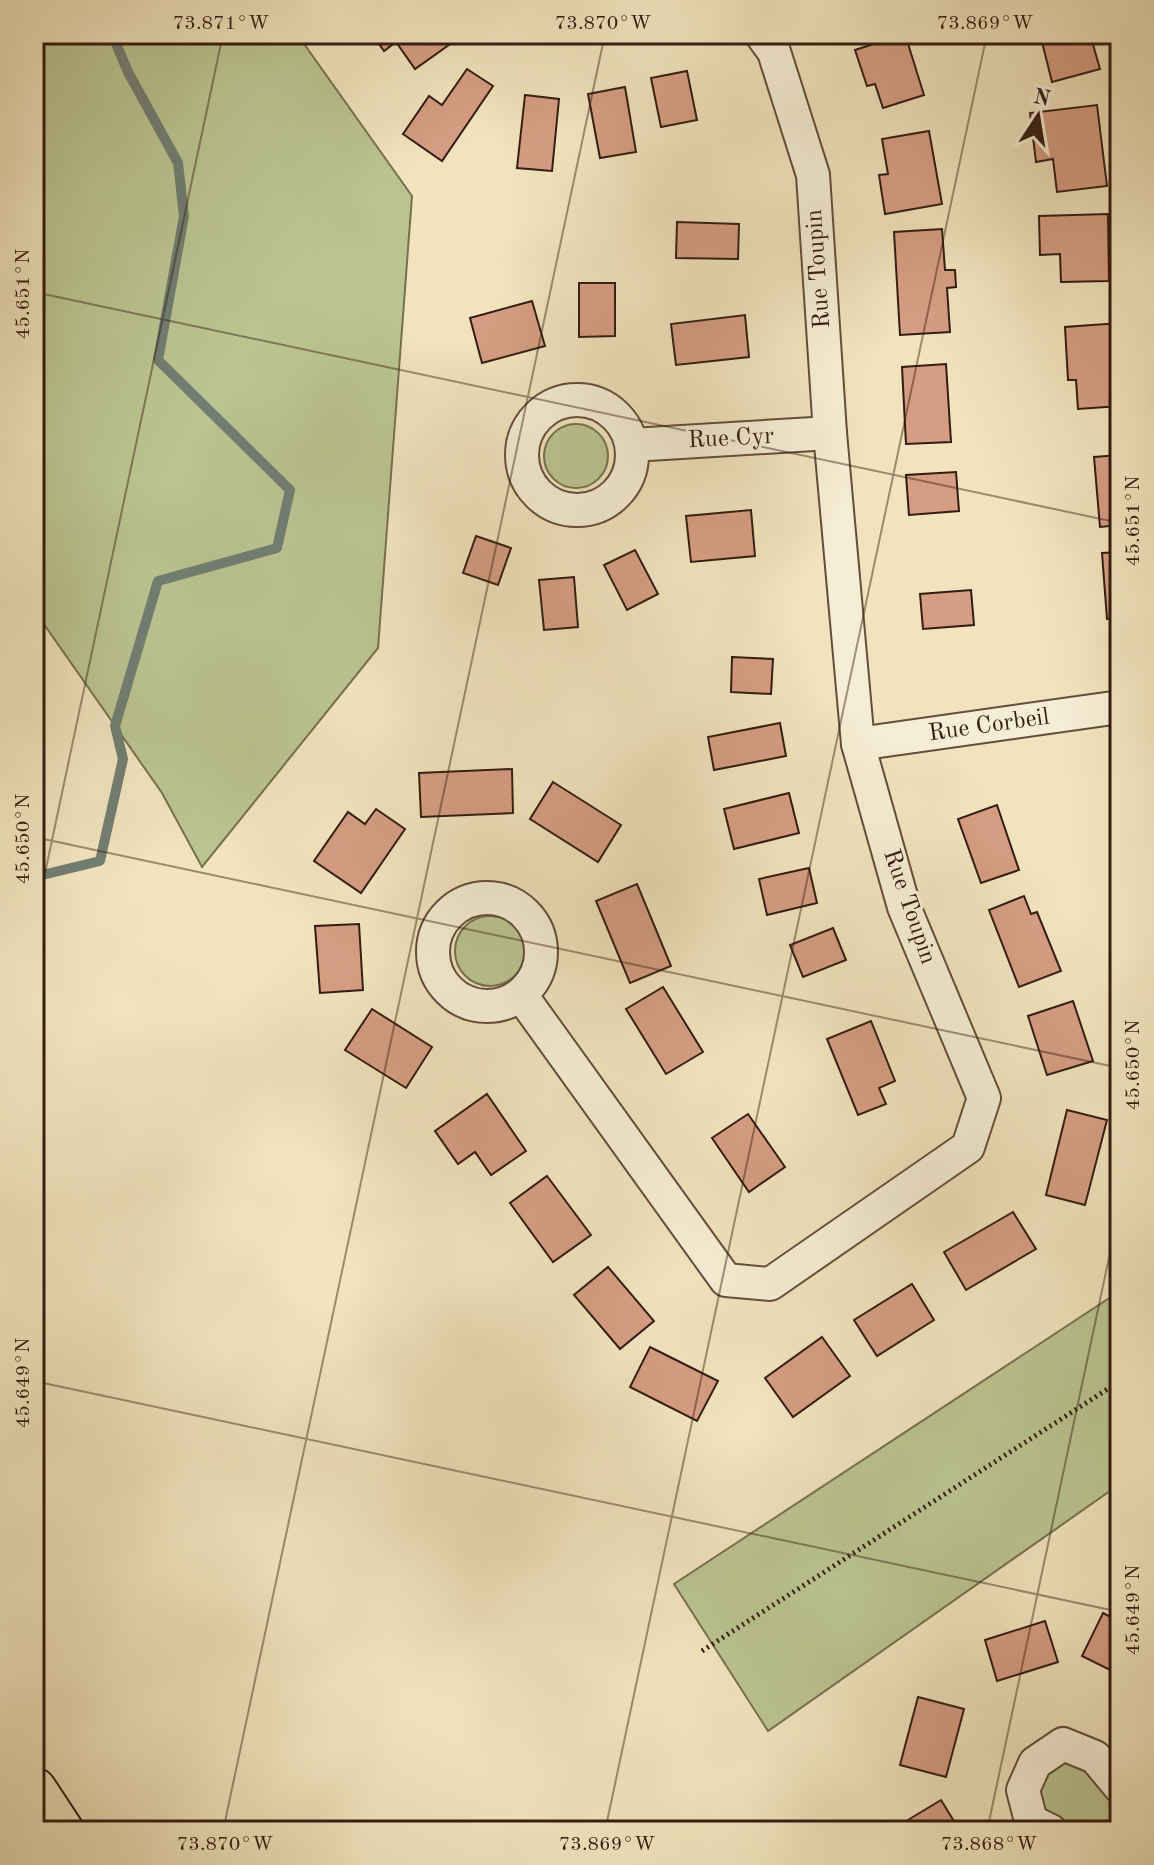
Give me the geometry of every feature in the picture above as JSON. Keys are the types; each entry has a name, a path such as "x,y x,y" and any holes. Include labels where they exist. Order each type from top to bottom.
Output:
{"highway":[{"path":"34,1790 61,1831"}],"street":[{"name":"Rue Toupin","path":"521,995 726,1280 770,1284 968,1147 984,1098 904,907 858,744 830,433 813,175 774,52 761,34"},
{"name":"Rue Cyr","path":"632,445 830,433"},
{"name":"Rue Corbeil","path":"858,744 1120,707"},
{"path":"1051,1831 1031,1821 1023,1790 1035,1763 1063,1744 1095,1757 1120,1787"}],"path":[{"path":"702,1651 1120,1381"}],"green space":[{"path":"34,34 297,34 412,196 378,648 202,867 162,793 34,610"},
{"path":"570,424 582,424 599,433 606,444 606,468 599,479 582,488 570,488 558,483 549,474 544,462 544,450 549,438 558,429"},
{"path":"490,916 515,926 525,951 515,976 490,986 465,976 455,951 465,926"},
{"path":"1120,1291 1120,1484 768,1731 674,1584"},
{"path":"1064,1748 1120,1792 1120,1831 1057,1831 1035,1821 1037,1761"}],"building":[{"path":"372,34 447,34 453,42 415,69 396,42 384,51"},
{"path":"905,34 924,95 883,108 875,84 867,86 855,50"},
{"path":"1040,34 1090,34 1100,69 1052,82"},
{"path":"467,69 493,86 442,161 403,134 429,96 442,105"},
{"path":"687,71 697,120 661,127 651,78"},
{"path":"625,87 636,152 600,158 588,94"},
{"path":"525,95 559,99 552,171 517,168"},
{"path":"1097,105 1107,186 1057,192 1053,159 1036,162 1030,113"},
{"path":"929,131 942,204 885,214 879,175 888,174 882,139"},
{"path":"1108,214 1109,281 1061,282 1060,254 1040,255 1039,216"},
{"path":"677,222 739,224 738,259 676,258"},
{"path":"942,229 945,270 955,270 956,287 947,288 950,332 900,335 894,232"},
{"path":"579,283 615,283 615,336 579,337"},
{"path":"532,301 545,346 482,363 470,318"},
{"path":"745,315 749,357 676,365 671,324"},
{"path":"1120,323 1120,406 1078,409 1076,380 1068,380 1065,327"},
{"path":"946,364 951,442 906,444 902,367"},
{"path":"1120,455 1120,525 1100,527 1094,457"},
{"path":"956,472 959,511 909,515 906,475"},
{"path":"751,510 755,556 691,562 686,516"},
{"path":"476,536 511,548 498,585 463,573"},
{"path":"635,550 658,594 627,610 604,565"},
{"path":"1120,552 1120,618 1107,619 1102,553"},
{"path":"574,577 578,627 544,630 539,580"},
{"path":"971,590 974,625 923,629 920,594"},
{"path":"732,657 773,659 771,694 731,692"},
{"path":"780,723 786,756 714,770 708,737"},
{"path":"512,769 513,813 421,817 419,773"},
{"path":"553,782 621,825 598,862 530,819"},
{"path":"789,793 799,833 734,849 724,809"},
{"path":"997,805 1019,870 981,883 958,819"},
{"path":"376,809 405,829 361,893 314,861 348,812 365,824"},
{"path":"809,868 817,903 767,915 759,879"},
{"path":"637,884 671,966 630,983 596,901"},
{"path":"1024,896 1031,914 1037,912 1061,971 1019,987 989,910"},
{"path":"359,924 363,990 320,993 315,926"},
{"path":"833,928 846,960 803,977 790,945"},
{"path":"663,987 703,1052 666,1074 626,1009"},
{"path":"1073,1001 1093,1061 1047,1075 1028,1016"},
{"path":"372,1009 432,1047 406,1088 345,1050"},
{"path":"871,1021 895,1081 879,1088 886,1104 858,1115 827,1039"},
{"path":"487,1094 526,1151 491,1175 475,1152 458,1164 435,1131"},
{"path":"1067,1110 1107,1120 1085,1205 1046,1195"},
{"path":"748,1114 785,1167 749,1192 712,1138"},
{"path":"547,1176 591,1235 553,1262 510,1203"},
{"path":"1013,1212 1036,1249 966,1290 944,1252"},
{"path":"608,1267 654,1321 620,1349 574,1295"},
{"path":"912,1284 934,1320 877,1356 854,1320"},
{"path":"822,1337 850,1376 793,1417 765,1378"},
{"path":"650,1347 718,1381 697,1421 630,1387"},
{"path":"1103,1613 1120,1622 1120,1675 1082,1656"},
{"path":"1045,1621 1058,1662 997,1681 985,1640"},
{"path":"918,1697 964,1709 946,1777 900,1765"},
{"path":"941,1800 960,1831 901,1831 898,1826"}],"waterway":[{"path":"34,877 100,861 123,759 115,726 158,581 277,548 290,490 158,360 184,216 178,163 128,72 112,34"}]}
